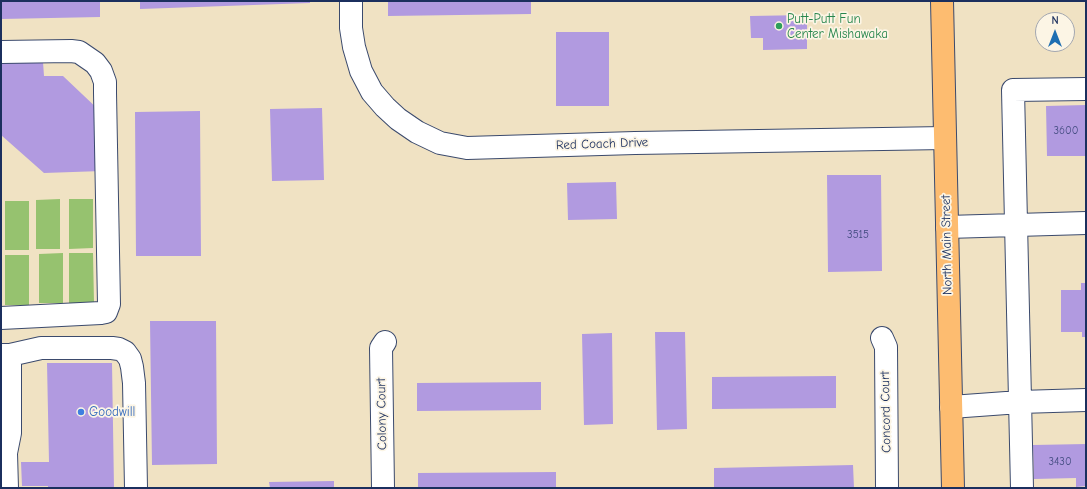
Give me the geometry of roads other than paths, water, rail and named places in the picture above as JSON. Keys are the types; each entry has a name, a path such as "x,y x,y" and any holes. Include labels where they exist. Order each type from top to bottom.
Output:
{"main road":[{"name":"North Main Street","path":"942,1 953,488"}],"street":[{"name":"Red Coach Drive","path":"351,1 351,28 354,47 361,71 372,92 398,119 417,132 440,143 467,148 635,143 945,138"},
{"path":"1,52 80,52 95,63 101,72 105,93 109,304 106,312 101,313 1,318"},
{"path":"1022,488 1013,90 1086,89"},
{"path":"947,227 1086,223"},
{"name":"Concord Court","path":"882,338 886,347 887,488"},
{"name":"Colony Court","path":"383,488 381,348 385,342"},
{"path":"7,488 6,453 10,433 5,355 41,348 112,348 120,349 125,352 130,359 134,383 136,488"},
{"path":"951,407 1020,402 1086,400"}],"place":[{"name":"Putt-Putt Fun Center Mishawaka","path":"779,26"},
{"name":"Goodwill","path":"81,412"}]}
